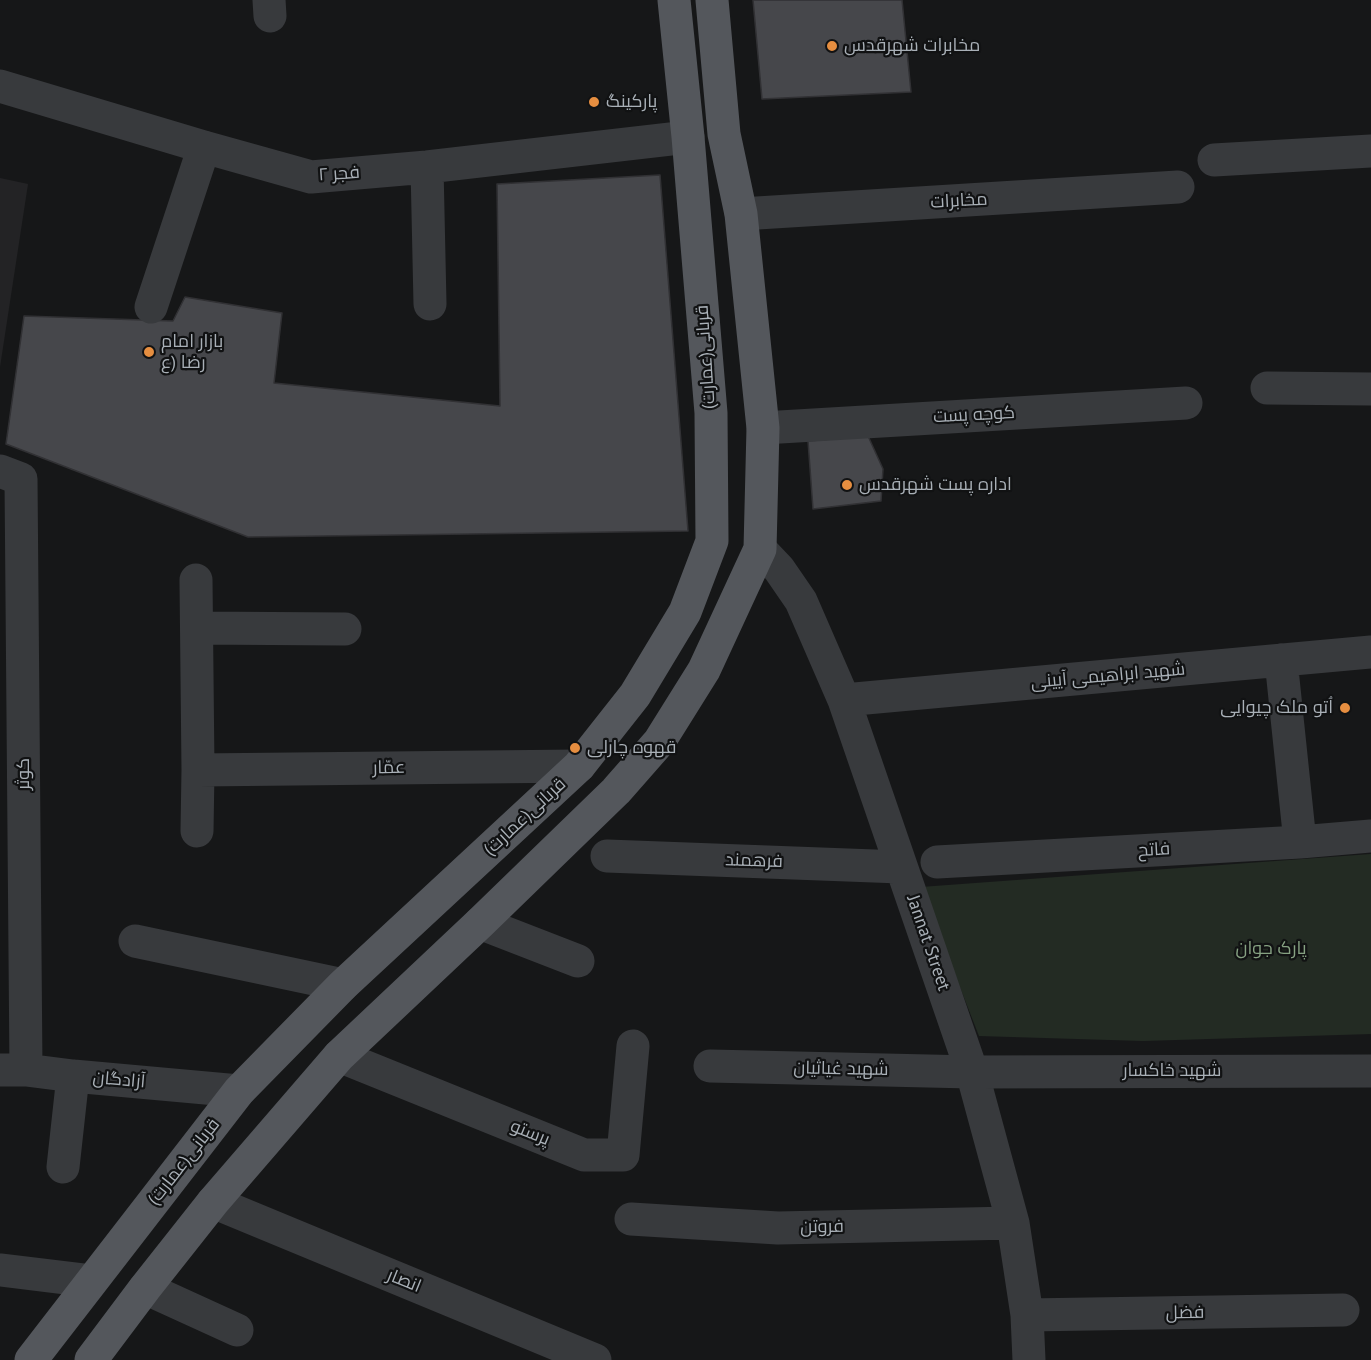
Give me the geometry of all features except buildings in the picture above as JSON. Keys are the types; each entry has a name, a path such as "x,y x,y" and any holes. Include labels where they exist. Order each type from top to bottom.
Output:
{"main road":[{"name":"(عمارت)قربانی","path":"31,1360 239,1091 343,985 579,766 635,695 685,612 712,541 711,413 674,0"},
{"path":"91,1360 213,1202 339,1056 616,791 659,742 704,670 760,549 763,428 741,214 724,134 712,0"},
{"path":"688,137 724,134"},
{"path":"712,541 760,549"}],"street":[{"name":"فجر ۲","path":"0,86 311,177 427,167 688,137"},
{"path":"151,307 204,147"},
{"path":"1214,160 1371,151"},
{"path":"427,167 430,304"},
{"name":"مخابرات","path":"741,214 1178,188"},
{"path":"1267,388 1371,389"},
{"name":"کوچه پست","path":"763,428 1186,403"},
{"name":"کوثر","path":"11,475 13,1070"},
{"name":"Jannat Street","path":"760,549 779,569 801,601 844,700 972,1072 1013,1223 1027,1315 1029,1360"},
{"path":"196,580 197,831"},
{"path":"197,627 345,629"},
{"name":"شهید ابراهیمی آیینی","path":"844,700 1371,652"},
{"path":"1281,660 1300,842"},
{"name":"عمّار","path":"198,770 579,766"},
{"name":"فاتح","path":"937,862 1371,836"},
{"name":"فرهمند","path":"607,856 901,867"},
{"path":"480,923 578,961"},
{"path":"135,941 343,985"},
{"name":"پرستو","path":"339,1056 584,1155 623,1155 633,1046"},
{"name":"شهید غیاثیان","path":"710,1066 972,1072"},
{"name":"آزادگان","path":"13,1070 239,1091"},
{"name":"شهید خاکسار","path":"972,1072 1371,1071"},
{"path":"63,1167 73,1076"},
{"name":"انصار","path":"213,1202 596,1360"},
{"name":"فروتن","path":"630,1219 778,1228 1013,1223"},
{"path":"0,1270 91,1281"},
{"path":"145,1288 237,1330"},
{"name":"فضل","path":"1027,1315 1343,1310"}],"shaded area":[{"path":"0,178 28,184 0,367"}],"green space":[{"name":"پارک جوان","path":"1371,854 1371,1034 1143,1041 979,1036 921,887"}],"place":[{"name":"مخابرات شهرقدس","path":"832,46"},
{"name":"پارکینگ","path":"594,102"},
{"name":"بازار امام رضا (ع","path":"149,352"},
{"name":"اداره پست شهرقدس","path":"847,485"},
{"name":"اُتو ملک چیوایی","path":"1345,708"},
{"name":"قهوه چارلی","path":"575,748"}]}
